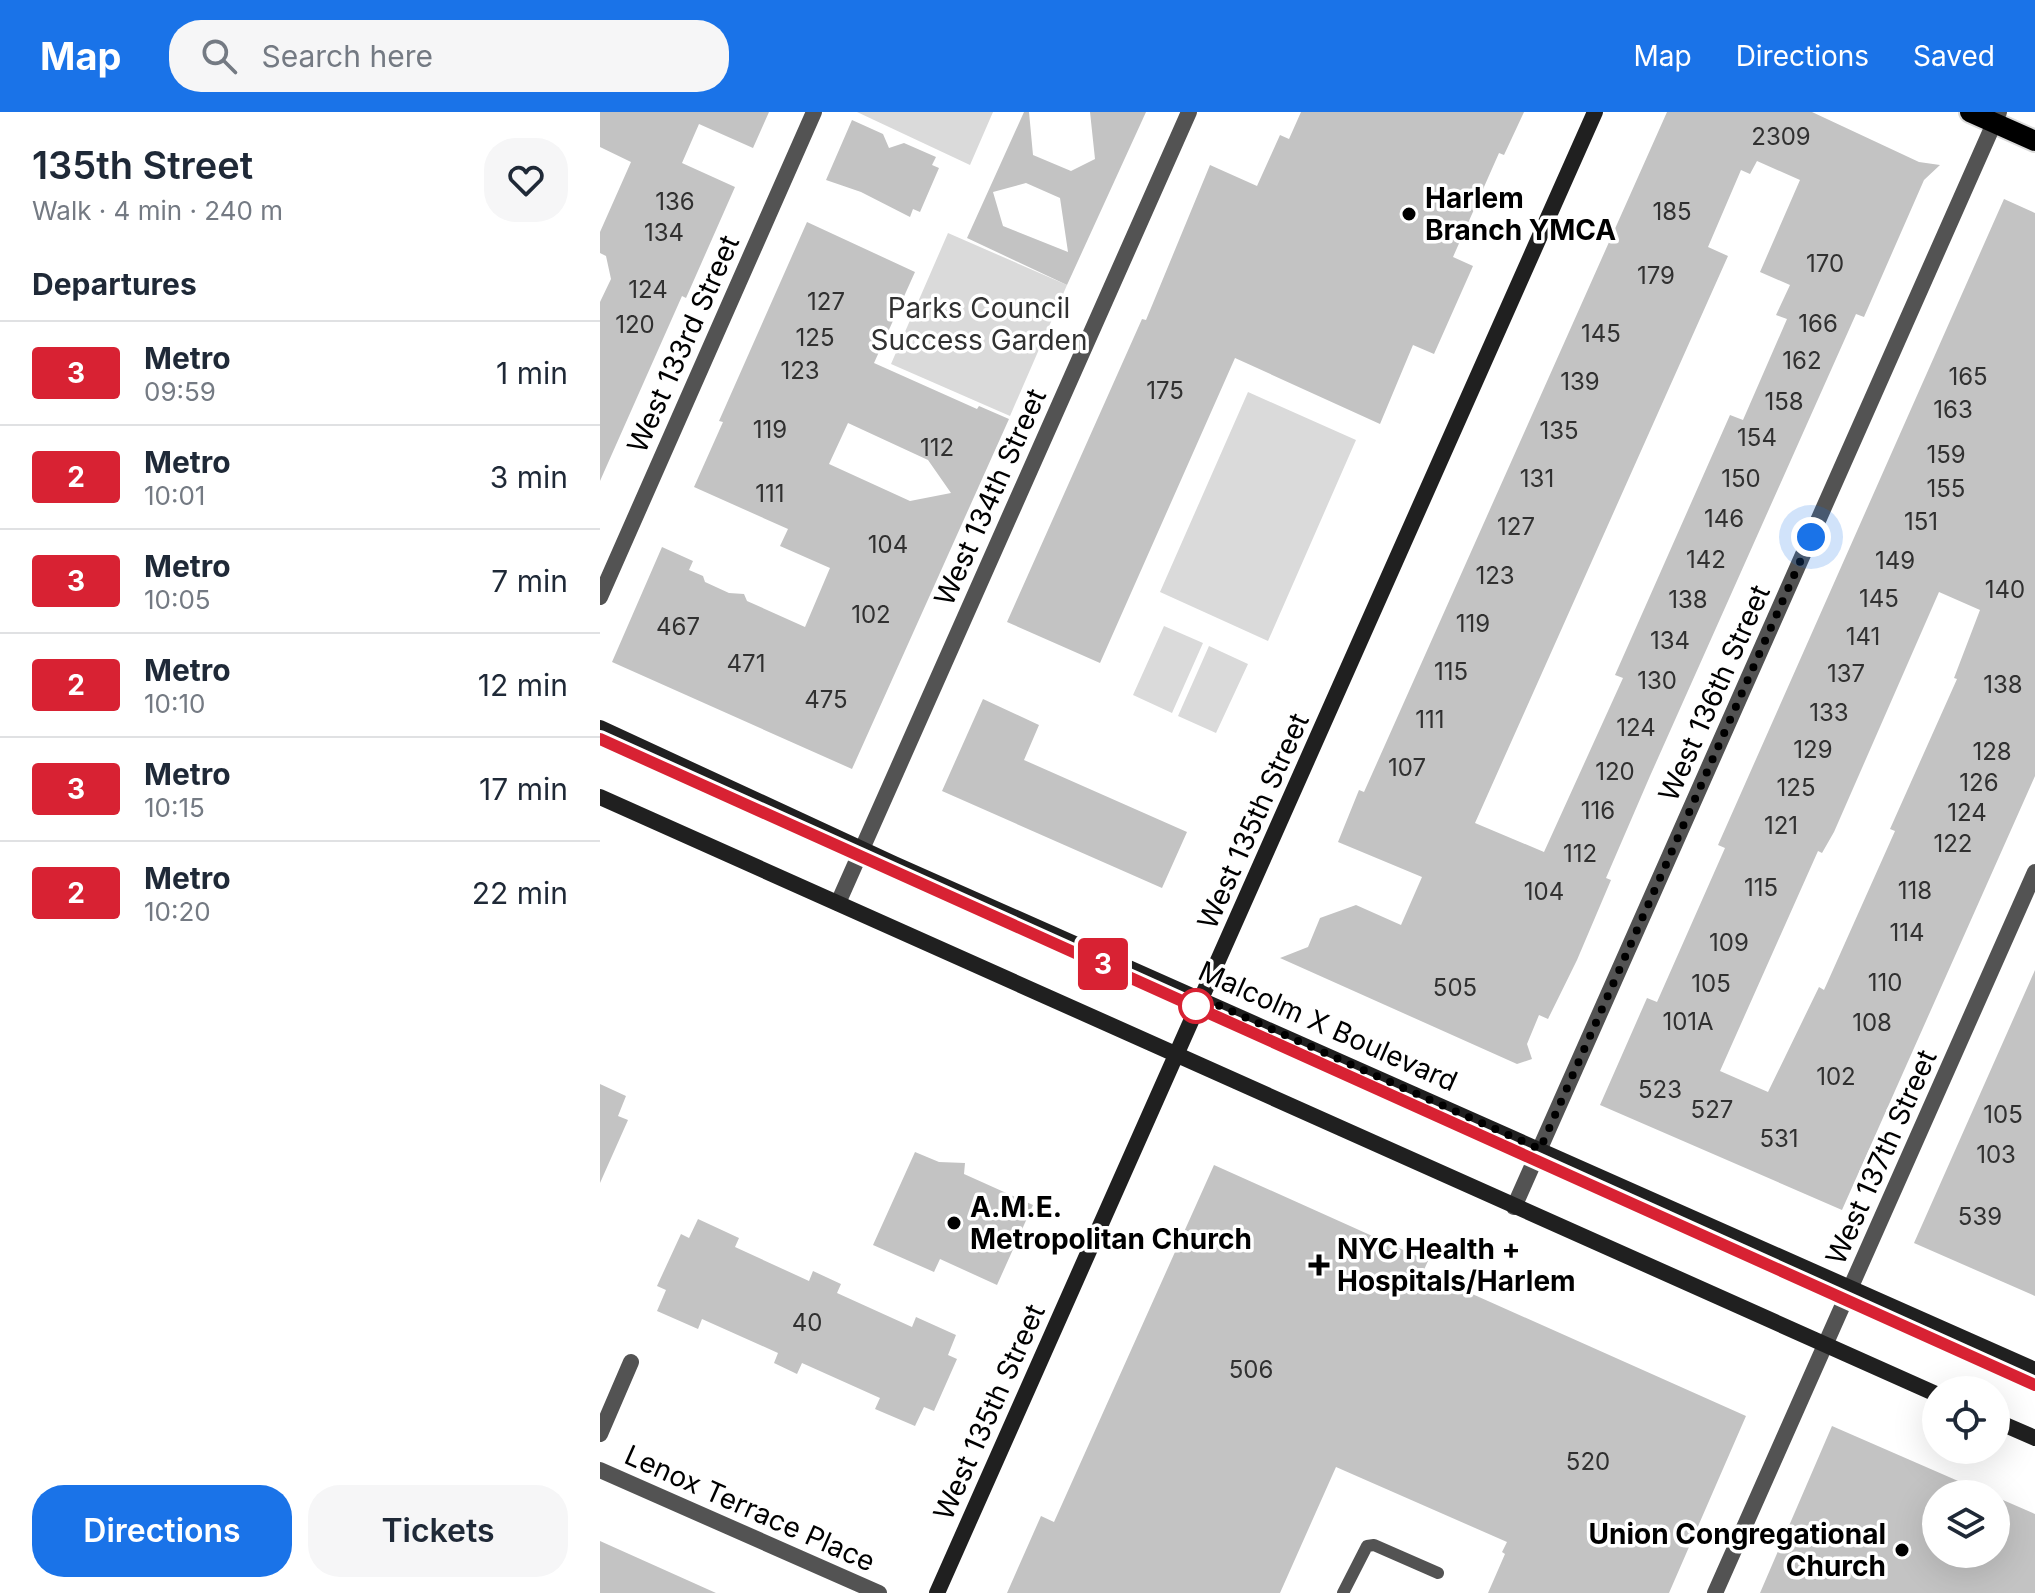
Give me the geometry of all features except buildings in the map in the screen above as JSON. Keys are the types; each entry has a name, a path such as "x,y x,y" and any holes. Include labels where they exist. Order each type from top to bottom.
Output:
{"main road":[{"name":"West 135th Street","path":"937,1593 1595,112"},
{"path":"1970,112 1997,117 2035,141"},
{"name":"Malcolm X Boulevard","path":"600,728 863,847 894,864 2035,1370"},
{"path":"600,797 1922,1388"},
{"path":"2010,1427 2035,1438"}],"street":[{"name":"West 133rd Street","path":"600,597 814,112"},
{"name":"West 134th Street","path":"838,903 1189,112"},
{"name":"West 136th Street","path":"1514,1207 1997,117"},
{"name":"West 137th Street","path":"1715,1593 2035,872"},
{"path":"600,1434 631,1362"},
{"name":"Lenox Terrace Place","path":"600,1470 879,1593"}],"lane":[{"path":"1343,1593 1367,1546 1374,1545 1438,1573"}],"green space":[{"path":"857,112 993,112 970,165"},
{"name":"Parks Council Success Garden","path":"948,233 1067,285 1010,416 891,364"},
{"path":"1248,392 1356,440 1268,641 1160,592"},
{"path":"1164,626 1203,643 1172,713 1133,695"},
{"path":"1209,646 1248,664 1216,733 1178,716"}],"metro line":[{"name":"3","path":"600,739 2035,1385"}],"place":[{"name":"Harlem Branch YMCA","path":"1409,214"},
{"name":"A.M.E. Metropolitan Church","path":"954,1223"},
{"name":"NYC Health + Hospitals/Harlem","path":"1319,1265"},
{"name":"Union Congregational Church","path":"1902,1550"}],"route":[{"path":"1196,1006 1202,998 1540,1149 1811,537"}]}
